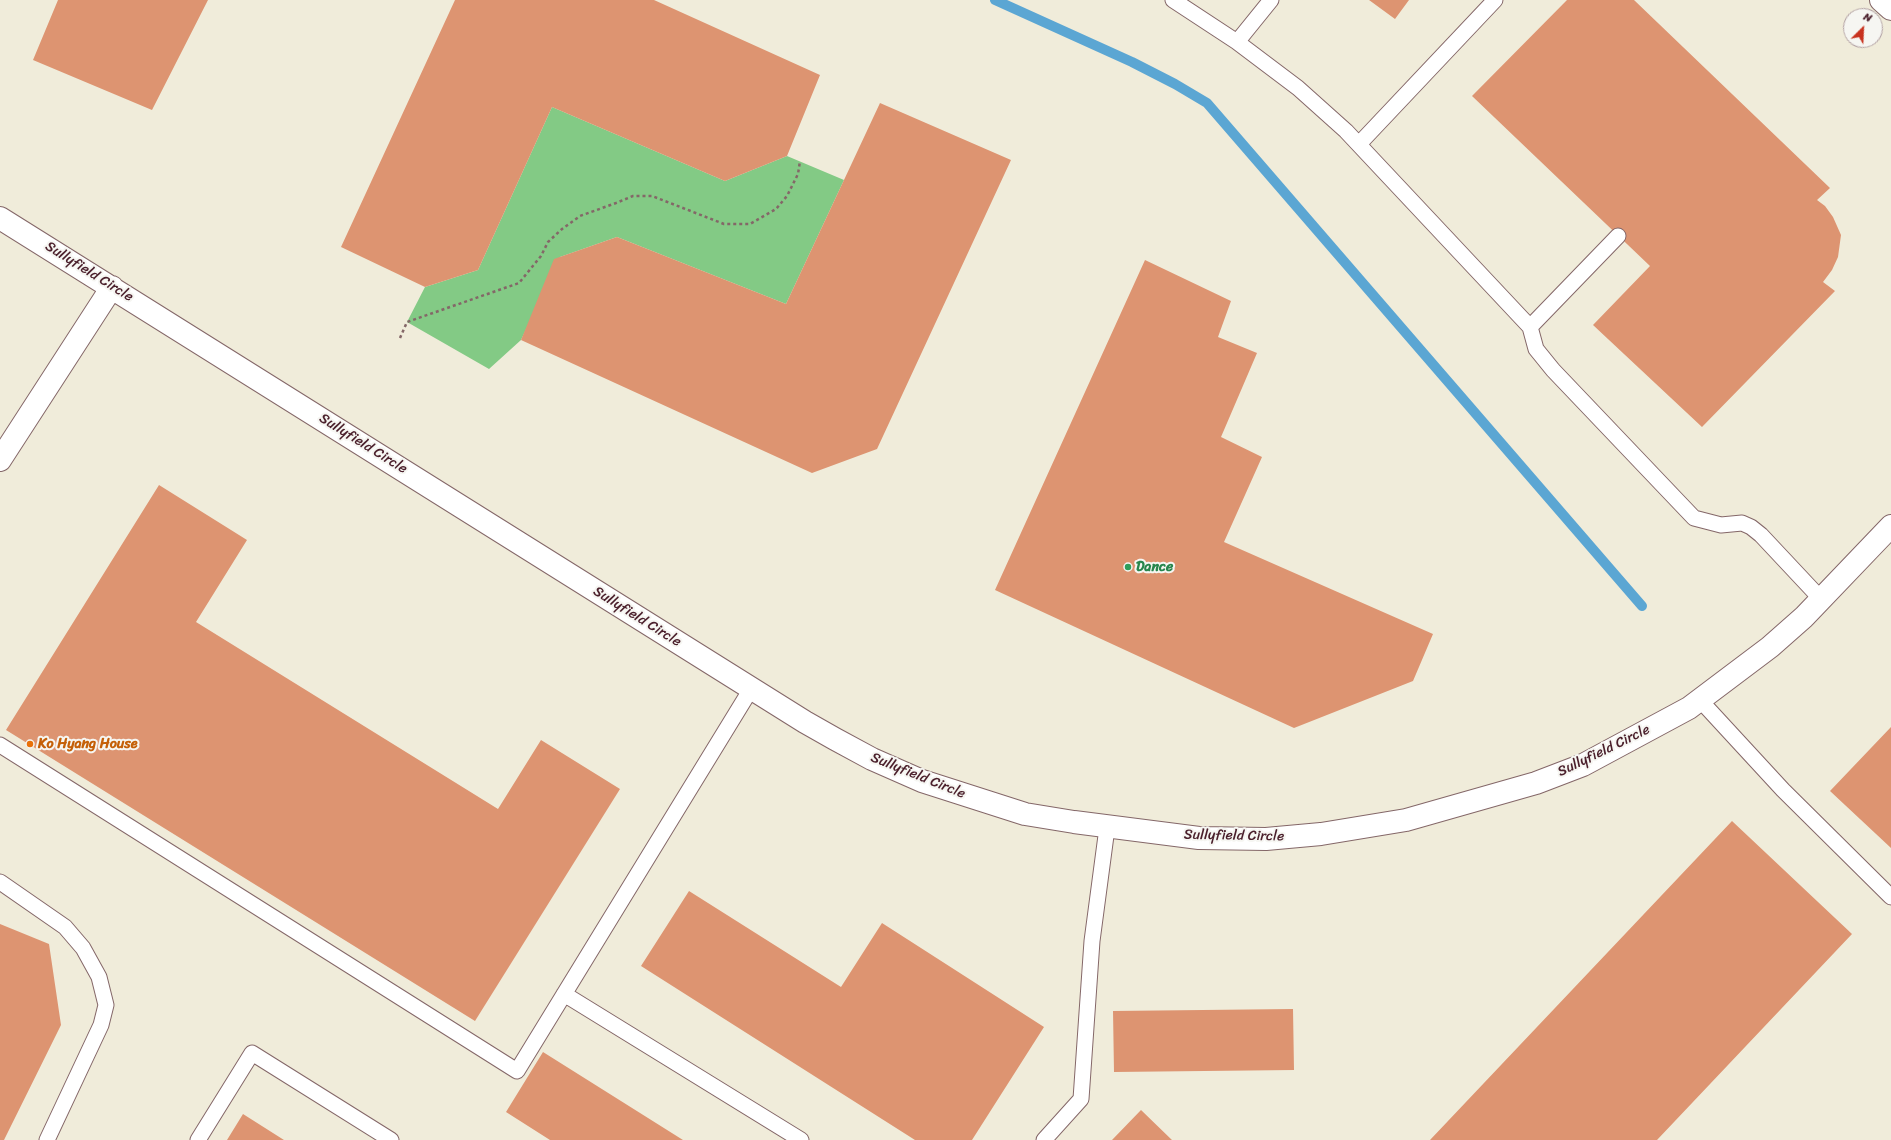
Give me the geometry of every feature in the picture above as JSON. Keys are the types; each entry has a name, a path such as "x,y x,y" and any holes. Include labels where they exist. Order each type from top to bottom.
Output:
{"street":[{"path":"1881,0 1891,9"},
{"name":"Sullyfield Circle","path":"0,218 112,286 751,689 835,739 872,759 922,781 1026,814 1107,828 1198,838 1266,839 1321,834 1406,820 1536,783 1583,765 1689,708 1770,647 1821,599 1891,526"},
{"path":"0,460 112,286"}],"lane":[{"path":"1173,0 1237,42 1298,88 1346,131 1530,327 1536,349 1549,365 1694,518 1721,525 1742,523 1751,527 1761,535 1821,599"},
{"path":"1237,42 1270,0"},
{"path":"1359,144 1495,0"},
{"path":"1530,327 1618,236"},
{"path":"0,746 517,1071 751,689"},
{"path":"1700,700 1783,790 1891,897"},
{"path":"1044,1140 1082,1099 1092,941 1107,828"},
{"path":"0,882 65,927 82,948 99,976 106,1005 101,1026 47,1140"},
{"path":"564,994 801,1140"},
{"path":"198,1140 252,1054 391,1140"}],"path":[{"path":"400,338 407,322 519,283 541,256 548,242 562,229 580,216 632,196 652,196 724,224 750,224 776,209 787,196 798,174 800,162"}],"green space":[{"path":"552,107 725,181 787,156 844,180 786,304 617,237 560,257 521,340 489,369 407,322 425,287 478,270"}],"building":[{"path":"58,0 208,0 152,110 33,60"},
{"path":"455,0 654,0 820,75 787,156 725,181 552,107 478,270 425,287 341,247"},
{"path":"1369,0 1409,0 1395,19"},
{"path":"1567,0 1634,0 1830,188 1817,200 1825,206 1833,217 1841,235 1838,257 1832,270 1823,282 1835,291 1702,427 1593,325 1650,266 1472,96"},
{"path":"880,103 1011,160 877,449 812,473 521,340 554,259 617,237 786,304"},
{"path":"1145,260 1231,301 1218,337 1257,353 1221,437 1262,457 1224,542 1433,634 1413,681 1294,728 995,590"},
{"path":"159,485 247,540 196,622 498,809 541,740 620,789 475,1021 6,730"},
{"path":"1891,727 1891,848 1830,791"},
{"path":"1732,821 1852,934 1657,1140 1430,1140"},
{"path":"689,891 841,987 882,923 1044,1027 972,1140 915,1140 641,966"},
{"path":"0,924 49,944 61,1025 4,1140 0,1140"},
{"path":"1293,1009 1294,1070 1114,1072 1113,1011"},
{"path":"543,1052 683,1140 550,1140 506,1112"},
{"path":"1141,1110 1172,1140 1112,1140"},
{"path":"243,1114 284,1140 227,1140"}],"waterway":[{"path":"995,0 1132,62 1175,84 1207,103 1642,606"}],"place":[{"name":"Dance","path":"1128,567"},
{"name":"Ko Hyang House","path":"30,744"}]}
